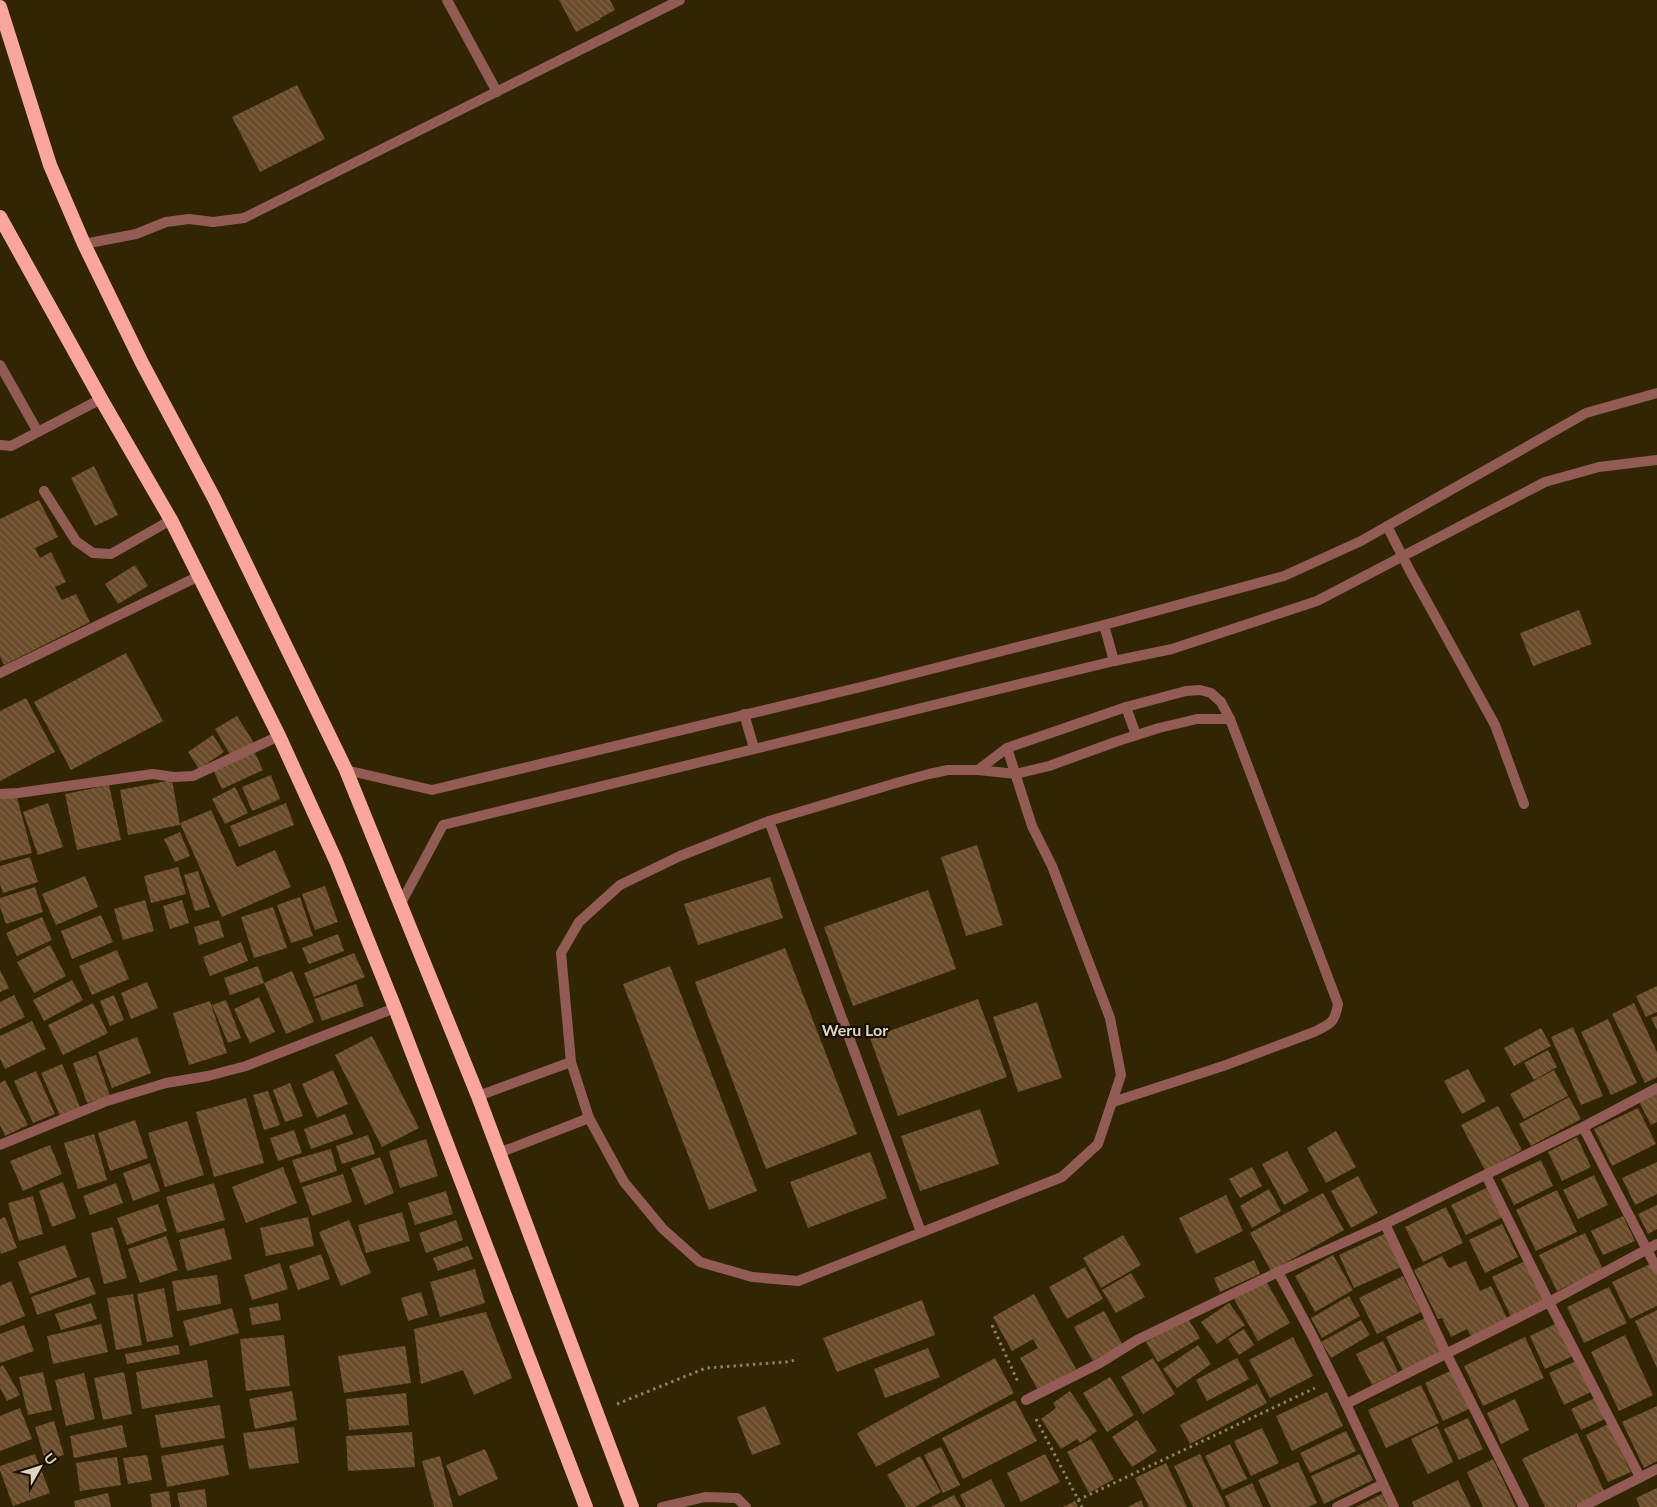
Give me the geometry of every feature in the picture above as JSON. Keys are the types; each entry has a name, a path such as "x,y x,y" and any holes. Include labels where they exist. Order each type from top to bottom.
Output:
{"highway":[{"path":"0,7 50,165 84,244 142,363 214,498 346,770 478,1096 632,1507"},
{"path":"0,217 171,520 279,736 336,860 395,1008 586,1507"}],"street":[{"path":"447,0 497,92"},
{"path":"84,244 136,234 166,222 189,220 213,222 244,218 680,0"},
{"path":"0,365 38,432"},
{"path":"346,770 432,790 866,686 1104,625 1284,576 1361,541 1586,414 1657,393"},
{"path":"0,445 11,446 101,399"},
{"path":"400,905 443,825 1114,661 1172,649 1317,600 1545,482 1599,467 1657,460"},
{"path":"44,491 76,541 93,553 111,554 171,520"},
{"path":"1387,526 1495,725 1524,804"},
{"path":"0,673 198,576"},
{"path":"1104,625 1114,661"},
{"path":"978,770 1007,748 1126,707 1186,691 1200,690 1211,693 1221,702 1230,719 1338,1004 1336,1017 1327,1026 1314,1032 1226,1065 1113,1102"},
{"path":"1126,707 1136,735"},
{"path":"744,714 754,748"},
{"path":"1007,748 1016,774 1032,826 1052,866 1110,1018 1121,1075 1098,1144 1062,1177 798,1281 752,1277 700,1262 664,1229 624,1182 589,1118 571,1062 561,953 579,922 620,885 680,856 769,821 896,783 948,770 978,770 1016,774 1049,766 1136,735 1197,719 1230,719"},
{"path":"0,794 153,774 174,777 192,776 279,736"},
{"path":"769,821 921,1232"},
{"path":"0,1145 107,1101 166,1083 208,1076 246,1066 395,1008"},
{"path":"478,1096 571,1062"},
{"path":"1026,1400 1100,1363 1137,1340 1278,1272 1385,1224 1583,1127 1657,1088"},
{"path":"499,1153 589,1118"},
{"path":"1583,1127 1657,1269"},
{"path":"1486,1175 1549,1302 1640,1477"},
{"path":"1385,1224 1446,1353 1524,1507"},
{"path":"1346,1404 1549,1302 1657,1244"},
{"path":"1278,1272 1311,1333 1394,1507"},
{"path":"1582,1507 1657,1469"},
{"path":"1337,1507 1383,1484"},
{"path":"662,1507 705,1496 737,1498 746,1507"}],"path":[{"path":"595,1412 706,1368 796,1360"},
{"path":"1078,1500 1333,1379"}],"building":[{"path":"559,0 610,0 615,10 576,32"},
{"path":"297,85 325,139 260,172 232,117"},
{"path":"94,466 118,515 95,526 71,478"},
{"path":"39,500 58,537 35,548 40,558 51,552 66,582 55,587 62,600 76,594 90,622 4,665 0,656 0,519"},
{"path":"135,565 148,586 118,604 105,584"},
{"path":"1579,610 1592,644 1533,666 1520,633"},
{"path":"126,653 163,721 71,770 34,702"},
{"path":"26,698 55,752 0,781 0,711"},
{"path":"237,716 254,743 231,756 215,729"},
{"path":"213,735 224,752 199,769 188,752"},
{"path":"254,751 263,770 222,789 213,770"},
{"path":"271,775 280,799 252,811 242,787"},
{"path":"172,780 180,825 128,835 120,790"},
{"path":"109,785 121,840 77,850 65,794"},
{"path":"235,787 248,813 225,824 212,799"},
{"path":"16,794 32,853 0,861 0,798"},
{"path":"48,803 63,847 38,855 23,812"},
{"path":"286,803 294,825 239,847 230,826"},
{"path":"211,810 237,867 275,850 291,887 222,917 180,823"},
{"path":"180,832 190,856 175,862 164,839"},
{"path":"977,845 1003,925 966,936 941,857"},
{"path":"30,857 38,882 3,893 0,884 0,866"},
{"path":"178,867 186,894 151,903 144,876"},
{"path":"198,871 210,907 195,911 184,875"},
{"path":"85,876 98,907 56,925 42,894"},
{"path":"770,877 783,918 698,945 684,904"},
{"path":"325,886 338,922 315,930 302,894"},
{"path":"35,887 43,912 6,924 0,907 0,898"},
{"path":"928,890 956,969 853,1006 824,927"},
{"path":"300,897 313,936 291,943 277,905"},
{"path":"145,900 154,931 123,940 114,909"},
{"path":"182,900 189,923 170,929 163,906"},
{"path":"273,907 287,948 254,958 241,917"},
{"path":"101,915 113,942 72,959 61,931"},
{"path":"42,917 52,940 17,956 6,933"},
{"path":"219,920 224,937 199,945 194,927"},
{"path":"338,934 344,951 309,964 302,948"},
{"path":"241,942 248,961 210,976 203,957"},
{"path":"50,945 66,976 34,993 17,962"},
{"path":"785,948 857,1134 766,1169 695,982"},
{"path":"117,950 129,979 92,995 79,966"},
{"path":"354,953 365,977 314,997 304,973"},
{"path":"258,966 264,983 230,995 224,978"},
{"path":"670,966 757,1191 709,1210 623,984"},
{"path":"0,970 9,988 0,992"},
{"path":"292,971 314,1022 286,1034 264,983"},
{"path":"72,980 83,1000 44,1021 33,1000"},
{"path":"147,982 158,1008 131,1019 121,993"},
{"path":"356,984 364,1006 322,1021 314,999"},
{"path":"1657,986 1657,1012 1646,1017 1636,996"},
{"path":"14,995 25,1017 0,1029 0,1002"},
{"path":"114,995 124,1020 110,1026 100,1001"},
{"path":"259,997 275,1032 250,1043 234,1009"},
{"path":"978,999 1007,1077 898,1116 870,1038"},
{"path":"226,1000 241,1038 228,1043 212,1005"},
{"path":"210,1001 227,1053 189,1065 173,1013"},
{"path":"1037,1002 1062,1078 1018,1092 993,1017"},
{"path":"93,1003 108,1033 63,1055 48,1025"},
{"path":"1634,1003 1657,1052 1657,1077 1645,1083 1612,1014"},
{"path":"1657,1016 1657,1030 1651,1018"},
{"path":"1608,1019 1637,1083 1611,1095 1581,1032"},
{"path":"32,1021 46,1049 5,1069 0,1059 0,1036"},
{"path":"1573,1027 1603,1096 1581,1105 1551,1037"},
{"path":"1541,1028 1551,1046 1514,1066 1504,1048"},
{"path":"372,1036 419,1128 382,1147 335,1055"},
{"path":"137,1037 151,1073 112,1088 98,1052"},
{"path":"1548,1050 1557,1067 1534,1080 1524,1063"},
{"path":"96,1055 110,1096 87,1103 73,1063"},
{"path":"62,1064 81,1109 61,1118 41,1073"},
{"path":"1468,1069 1486,1101 1462,1114 1444,1081"},
{"path":"333,1070 348,1104 317,1118 302,1084"},
{"path":"1554,1070 1568,1096 1524,1119 1510,1094"},
{"path":"36,1071 55,1114 33,1123 14,1081"},
{"path":"5,1080 28,1125 5,1136 0,1125 0,1083"},
{"path":"290,1083 303,1116 285,1122 273,1090"},
{"path":"268,1091 280,1125 264,1130 253,1095"},
{"path":"1657,1091 1657,1122 1651,1125 1638,1100"},
{"path":"1569,1097 1581,1119 1531,1146 1519,1124"},
{"path":"246,1098 264,1163 214,1177 196,1112"},
{"path":"1498,1106 1522,1150 1485,1170 1461,1125"},
{"path":"1638,1108 1656,1144 1612,1166 1594,1129"},
{"path":"980,1109 999,1164 920,1191 901,1136"},
{"path":"345,1114 353,1134 311,1149 304,1129"},
{"path":"135,1120 148,1158 110,1171 98,1133"},
{"path":"187,1121 204,1175 165,1187 148,1133"},
{"path":"294,1130 302,1153 278,1161 270,1138"},
{"path":"1336,1131 1356,1167 1326,1183 1307,1148"},
{"path":"94,1134 107,1180 78,1189 64,1143"},
{"path":"368,1135 375,1154 342,1164 336,1146"},
{"path":"1577,1137 1591,1167 1562,1181 1548,1152"},
{"path":"426,1139 438,1176 400,1188 389,1151"},
{"path":"50,1145 62,1174 23,1191 10,1161"},
{"path":"331,1149 337,1171 300,1183 292,1160"},
{"path":"1287,1151 1309,1191 1284,1205 1262,1164"},
{"path":"870,1152 887,1198 808,1228 790,1182"},
{"path":"380,1157 394,1193 365,1205 351,1168"},
{"path":"1541,1160 1553,1186 1514,1205 1501,1179"},
{"path":"1657,1162 1657,1194 1635,1205 1622,1178"},
{"path":"150,1163 160,1191 133,1201 123,1173"},
{"path":"283,1167 297,1203 246,1223 232,1187"},
{"path":"1252,1167 1262,1186 1240,1198 1229,1179"},
{"path":"343,1174 352,1202 312,1216 302,1187"},
{"path":"1594,1175 1608,1205 1578,1219 1563,1190"},
{"path":"1358,1176 1378,1213 1351,1228 1331,1191"},
{"path":"63,1182 76,1218 52,1227 39,1191"},
{"path":"116,1183 123,1203 90,1215 83,1196"},
{"path":"214,1183 225,1220 177,1233 166,1197"},
{"path":"1488,1187 1503,1217 1466,1235 1451,1205"},
{"path":"1269,1189 1281,1211 1252,1228 1240,1206"},
{"path":"1557,1190 1577,1232 1536,1251 1516,1210"},
{"path":"446,1191 453,1214 415,1225 408,1203"},
{"path":"1323,1193 1344,1230 1271,1271 1250,1233"},
{"path":"1226,1195 1243,1231 1196,1254 1179,1218"},
{"path":"33,1196 43,1234 19,1241 8,1203"},
{"path":"158,1204 167,1231 127,1245 117,1218"},
{"path":"1657,1205 1657,1229 1648,1234 1638,1214"},
{"path":"1446,1207 1463,1243 1423,1262 1405,1227"},
{"path":"402,1212 410,1241 366,1253 358,1225"},
{"path":"1623,1216 1635,1241 1603,1255 1591,1231"},
{"path":"5,1217 17,1248 1,1254 0,1219"},
{"path":"308,1217 314,1246 266,1256 260,1228"},
{"path":"349,1220 371,1273 341,1286 319,1232"},
{"path":"456,1220 463,1240 426,1253 419,1233"},
{"path":"1502,1224 1518,1257 1485,1273 1469,1240"},
{"path":"113,1227 127,1278 104,1284 91,1233"},
{"path":"224,1228 232,1259 187,1271 179,1240"},
{"path":"1386,1233 1401,1267 1354,1288 1339,1255"},
{"path":"1585,1233 1603,1269 1557,1291 1539,1255"},
{"path":"1123,1235 1141,1265 1101,1288 1083,1258"},
{"path":"166,1236 178,1270 140,1283 128,1249"},
{"path":"65,1245 77,1277 30,1294 18,1262"},
{"path":"468,1246 473,1259 438,1271 433,1258"},
{"path":"321,1254 330,1279 298,1290 289,1266"},
{"path":"1333,1255 1353,1290 1315,1312 1295,1276"},
{"path":"1442,1256 1449,1268 1466,1261 1480,1291 1491,1286 1507,1318 1471,1336 1467,1329 1451,1337 1442,1318 1438,1319 1414,1270"},
{"path":"1254,1260 1260,1274 1220,1292 1214,1278"},
{"path":"1527,1260 1547,1300 1511,1317 1492,1277"},
{"path":"280,1263 288,1289 252,1300 244,1275"},
{"path":"1652,1263 1657,1273 1657,1306 1630,1319 1612,1282"},
{"path":"1085,1267 1103,1299 1067,1319 1049,1287"},
{"path":"475,1269 485,1303 440,1317 430,1282"},
{"path":"1131,1273 1145,1297 1116,1313 1102,1290"},
{"path":"217,1275 221,1304 177,1311 172,1281"},
{"path":"1403,1276 1421,1312 1377,1334 1359,1298"},
{"path":"89,1277 96,1294 37,1315 31,1297"},
{"path":"11,1281 25,1316 0,1326 0,1286"},
{"path":"1266,1281 1290,1323 1258,1341 1234,1299"},
{"path":"1609,1287 1627,1323 1584,1343 1567,1307"},
{"path":"164,1288 173,1337 147,1342 137,1294"},
{"path":"421,1292 428,1315 408,1321 401,1298"},
{"path":"133,1294 142,1345 116,1350 107,1298"},
{"path":"1034,1294 1076,1369 1038,1390 1020,1358 1038,1348 1033,1339 1012,1351 993,1317"},
{"path":"1349,1296 1360,1316 1322,1338 1311,1318"},
{"path":"922,1300 935,1335 837,1372 823,1338"},
{"path":"91,1303 97,1319 61,1330 55,1314"},
{"path":"278,1303 281,1320 252,1325 249,1308"},
{"path":"1229,1303 1245,1325 1217,1344 1201,1322"},
{"path":"232,1308 239,1333 190,1346 183,1321"},
{"path":"1657,1310 1657,1368 1635,1321"},
{"path":"1104,1311 1123,1345 1093,1361 1074,1327"},
{"path":"486,1312 512,1378 474,1395 463,1370 421,1384 414,1329"},
{"path":"1187,1317 1200,1338 1158,1362 1146,1342"},
{"path":"1425,1318 1443,1354 1404,1373 1386,1337"},
{"path":"1361,1320 1370,1335 1331,1358 1321,1342"},
{"path":"1557,1323 1573,1356 1545,1369 1530,1336"},
{"path":"101,1324 108,1352 53,1364 47,1336"},
{"path":"24,1325 34,1351 0,1363 0,1334"},
{"path":"1244,1329 1254,1345 1239,1355 1228,1339"},
{"path":"284,1335 290,1386 246,1391 240,1339"},
{"path":"1625,1335 1653,1395 1619,1411 1591,1352"},
{"path":"1293,1337 1313,1376 1270,1398 1249,1360"},
{"path":"1525,1337 1544,1378 1483,1406 1464,1366"},
{"path":"1383,1341 1398,1372 1372,1385 1356,1354"},
{"path":"178,1345 180,1354 127,1364 125,1354"},
{"path":"1198,1345 1211,1364 1177,1388 1163,1369"},
{"path":"405,1346 411,1383 344,1393 338,1356"},
{"path":"928,1348 940,1377 885,1398 874,1369"},
{"path":"995,1358 1014,1393 876,1467 857,1433"},
{"path":"1153,1358 1175,1394 1143,1414 1121,1377"},
{"path":"1237,1358 1249,1379 1207,1401 1196,1380"},
{"path":"207,1360 213,1397 142,1409 136,1372"},
{"path":"1578,1360 1593,1391 1564,1405 1549,1373"},
{"path":"3,1365 20,1395 7,1401 0,1388 0,1367"},
{"path":"1450,1371 1469,1409 1443,1421 1425,1383"},
{"path":"43,1372 52,1410 28,1415 19,1377"},
{"path":"124,1372 132,1414 103,1420 94,1378"},
{"path":"84,1373 95,1419 66,1426 55,1380"},
{"path":"1110,1377 1134,1415 1107,1432 1083,1393"},
{"path":"1257,1384 1267,1403 1190,1444 1180,1425"},
{"path":"1421,1385 1439,1423 1386,1448 1368,1410"},
{"path":"292,1391 297,1420 255,1429 249,1399"},
{"path":"1070,1391 1097,1431 1080,1443 1077,1439 1061,1449 1041,1419 1056,1408 1053,1403"},
{"path":"1327,1392 1343,1426 1292,1451 1276,1416"},
{"path":"406,1393 409,1425 349,1430 346,1399"},
{"path":"1597,1397 1607,1418 1581,1430 1571,1409"},
{"path":"1515,1399 1529,1430 1501,1444 1487,1413"},
{"path":"1015,1400 1037,1441 963,1479 942,1438"},
{"path":"220,1405 225,1438 161,1448 155,1415"},
{"path":"765,1406 781,1444 752,1455 737,1417"},
{"path":"1657,1406 1657,1461 1644,1468 1622,1422"},
{"path":"20,1408 32,1439 0,1451 0,1416"},
{"path":"1468,1418 1483,1449 1459,1460 1444,1429"},
{"path":"1137,1420 1157,1451 1132,1467 1112,1437"},
{"path":"54,1421 64,1455 45,1460 35,1427"},
{"path":"1608,1424 1631,1472 1608,1482 1586,1435"},
{"path":"122,1425 127,1447 74,1458 70,1436"},
{"path":"1437,1426 1453,1462 1428,1474 1411,1439"},
{"path":"294,1427 299,1463 249,1469 243,1433"},
{"path":"1262,1428 1279,1463 1251,1476 1234,1441"},
{"path":"1346,1431 1356,1451 1310,1473 1300,1453"},
{"path":"412,1432 415,1467 348,1471 346,1436"},
{"path":"1577,1433 1605,1493 1575,1507 1545,1507 1522,1459"},
{"path":"1091,1439 1114,1479 1089,1493 1067,1452"},
{"path":"1230,1444 1247,1479 1222,1490 1205,1456"},
{"path":"223,1445 229,1475 167,1487 161,1456"},
{"path":"941,1447 960,1485 943,1493 924,1455"},
{"path":"485,1449 498,1479 459,1496 446,1465"},
{"path":"35,1454 50,1493 13,1506 0,1466"},
{"path":"1045,1454 1060,1482 1021,1502 1007,1473"},
{"path":"1200,1454 1226,1507 1193,1507 1174,1466"},
{"path":"1360,1454 1373,1480 1324,1504 1311,1476"},
{"path":"147,1455 152,1480 128,1484 123,1458"},
{"path":"440,1456 453,1507 434,1507 422,1461"},
{"path":"920,1456 941,1492 915,1507 906,1507 887,1475"},
{"path":"117,1457 121,1485 80,1491 76,1463"},
{"path":"1493,1459 1516,1507 1483,1507 1467,1472"},
{"path":"1298,1462 1317,1503 1308,1507 1271,1507 1258,1480"},
{"path":"1166,1463 1187,1507 1149,1507 1135,1478"},
{"path":"991,1479 1005,1507 966,1507 960,1495"},
{"path":"1458,1480 1471,1507 1414,1507 1412,1502"},
{"path":"1252,1483 1263,1507 1230,1507 1225,1496"},
{"path":"1657,1488 1657,1507 1640,1507 1636,1498"},
{"path":"205,1489 207,1507 180,1507 177,1493"},
{"path":"169,1491 171,1507 152,1507 150,1494"},
{"path":"108,1493 111,1507 75,1507 74,1501"},
{"path":"1382,1494 1388,1507 1356,1507"},
{"path":"954,1495 961,1507 931,1507"},
{"path":"1141,1500 1144,1507 1128,1507"},
{"path":"1075,1501 1078,1507 1063,1507"}],"district":[{"name":"Weru Lor","path":"855,1030"}]}
